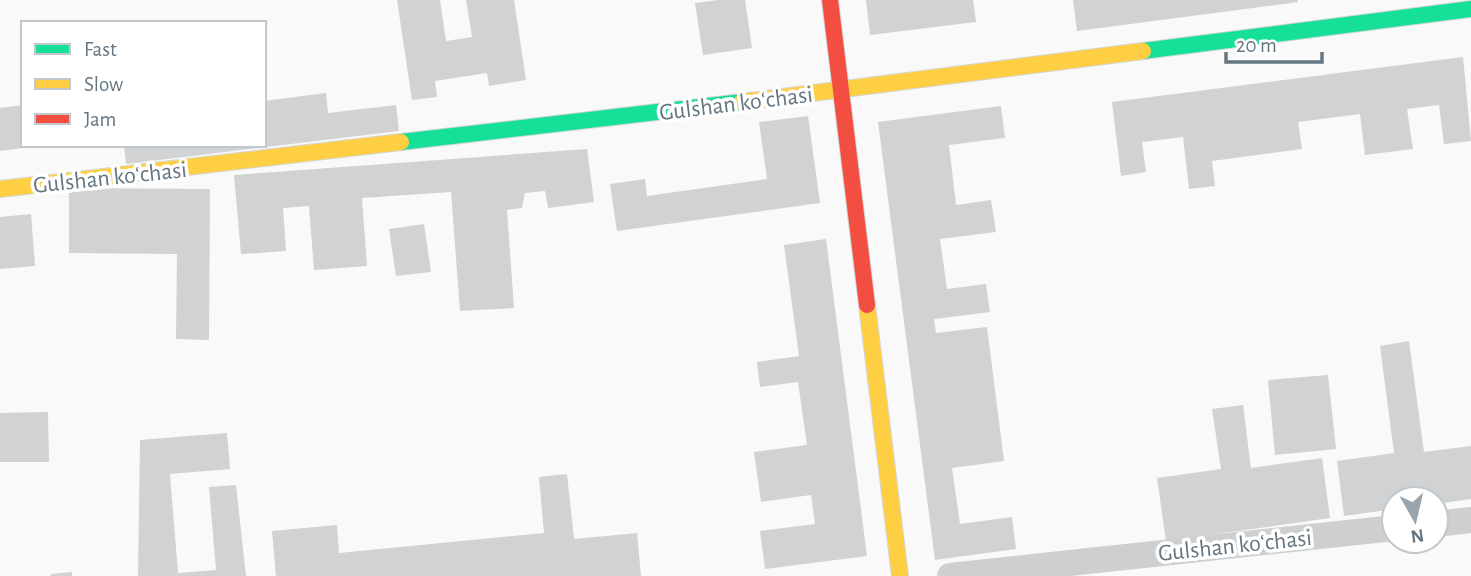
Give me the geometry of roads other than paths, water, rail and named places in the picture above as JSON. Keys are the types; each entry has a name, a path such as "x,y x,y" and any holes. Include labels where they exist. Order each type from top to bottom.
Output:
{"street":[{"path":"830,0 900,576"},
{"name":"Gulshan koʻchasi","path":"0,189 842,90 1471,9"},
{"path":"1450,522 1471,520"},
{"name":"Gulshan koʻchasi","path":"950,576 1380,530"}]}
